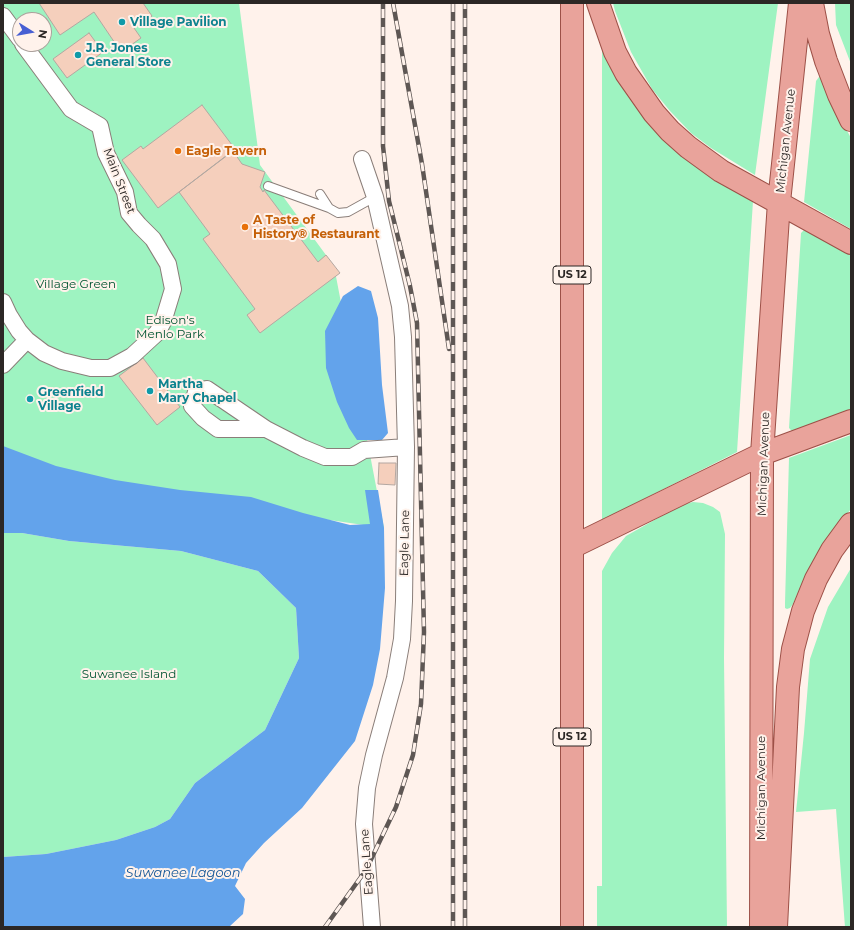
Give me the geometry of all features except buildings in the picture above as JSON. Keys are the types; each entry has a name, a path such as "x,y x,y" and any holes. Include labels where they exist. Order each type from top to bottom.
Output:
{"main road":[{"name":"US 12","path":"572,3 572,927"},
{"path":"598,3 615,52 626,73 654,113 670,131 688,147 721,171 851,243"},
{"name":"Michigan Avenue","path":"761,927 762,454 779,202 800,3"},
{"path":"812,3 818,34 826,61 839,95 851,120"},
{"path":"572,547 762,454 851,421"},
{"path":"776,927 788,687 793,649 803,611 816,579 832,550 851,524"}],"street":[{"path":"3,16 12,28"},
{"name":"Main Street","path":"3,302 13,323 27,340 44,353 62,361 91,368 110,368 132,356 157,333 163,322 173,289 168,264 153,239 129,212 125,192 106,153 100,126 71,109 29,52"},
{"name":"Eagle Lane","path":"362,159 375,197 400,306 403,337 406,447 404,602 402,639 395,678 374,755 367,788 364,824 372,927"},
{"path":"3,365 27,340"},
{"path":"266,429 303,448 324,456 352,457 364,450 406,447"}],"lane":[{"path":"268,186 329,208 338,213 348,212 375,197"},
{"path":"320,194 329,208"}],"green space":[{"name":"Edison's Menlo Park","path":"3,3 239,3 260,165 334,266 384,528 3,472"},
{"path":"613,3 778,3 755,175 711,148 691,133 670,111 652,89 631,52"},
{"path":"835,3 851,3 851,64 836,25"},
{"path":"602,46 674,147 695,166 753,201 737,452 602,520"},
{"path":"819,77 821,77 851,138 851,229 804,202 816,81"},
{"path":"804,230 851,255 851,410 792,431 789,428 801,233"},
{"path":"851,435 851,509 830,535 811,566 793,604 787,609 785,608 785,603 789,458"},
{"path":"693,502 703,503 720,512 725,534 724,658 727,927 597,927 597,886 602,886 602,571 612,553 626,536 681,505"},
{"name":"Suwanee Island","path":"3,533 22,533 69,541 181,551 258,571 296,608 299,658 265,730 195,783 170,819 155,827 116,840 46,854 3,857"},
{"path":"851,568 851,927 845,927 836,809 796,812 810,659 828,607"}],"water":[{"path":"358,286 371,291 378,318 382,385 388,433 382,440 357,440 349,428 337,402 326,368 325,331 343,296"},
{"name":"Suwanee Lagoon","path":"3,446 56,466 115,480 180,490 251,497 303,513 350,525 370,524 365,490 378,490 384,528 385,588 380,649 373,685 355,741 302,808 264,843 246,863 235,886 245,899 243,914 230,926 3,927 3,857 46,854 116,840 155,827 170,819 195,783 265,730 299,658 296,608 258,571 181,551 69,541 22,533 3,533"}],"railway":[{"path":"325,927 366,870 396,807 413,755 421,704 424,632 417,323 410,286 389,201 383,146 383,3"},
{"path":"393,3 422,164 449,349"},
{"path":"453,3 453,927"},
{"path":"465,3 465,927"}],"place":[{"name":"Village Pavilion","path":"122,22"},
{"name":"J.R. Jones General Store","path":"78,55"},
{"name":"Eagle Tavern","path":"178,151"},
{"name":"A Taste of History® Restaurant","path":"245,227"},
{"name":"Martha Mary Chapel","path":"150,391"},
{"name":"Greenfield Village","path":"30,399"}],"park label":[{"name":"Village Green","path":"76,284"}]}
